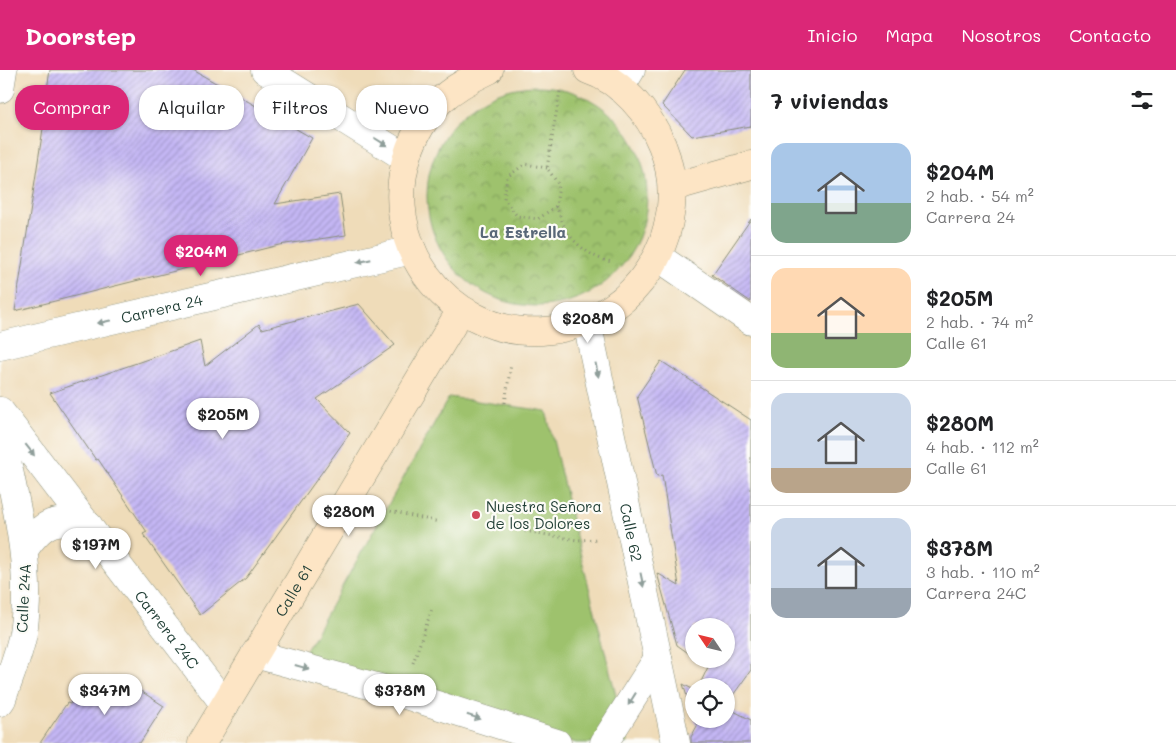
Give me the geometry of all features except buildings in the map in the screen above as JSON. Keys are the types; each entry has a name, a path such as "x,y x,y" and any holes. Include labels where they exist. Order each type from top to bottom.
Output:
{"street":[{"path":"0,89 3,70"},
{"path":"265,70 406,158"},
{"path":"489,70 469,79 442,100 420,127 406,158 401,189 402,213 412,250 424,273 441,293 461,310 487,323 515,331 552,331 587,322 615,306 640,284 658,257 670,222 673,187 667,157 656,130 640,107 625,79 588,70"},
{"path":"673,187 751,165"},
{"name":"Carrera 24","path":"0,346 412,250"},
{"path":"658,257 751,322"},
{"name":"Calle 61","path":"202,743 461,310"},
{"name":"Calle 62","path":"587,322 676,743"},
{"name":"Carrera 24C","path":"0,411 225,704"},
{"name":"Calle 24A","path":"0,428 24,550 26,578 23,633 0,702"},
{"name":"Calle 24A","path":"24,550 35,533 51,523 71,520 89,526"},
{"path":"255,654 402,694 557,743"},
{"path":"604,743 658,658"}],"path":[{"path":"547,168 561,90"},
{"path":"556,206 538,219 517,216 504,199 507,177 525,164 547,168 559,185 556,206 566,230 583,249 607,261 633,264 658,257"},
{"path":"505,403 515,331"},
{"path":"346,502 439,522"},
{"path":"525,531 577,540 633,538"},
{"path":"402,694 432,609"}],"green space":[{"path":"537,86 558,88 579,94 615,118 639,154 645,175 647,196 645,217 639,238 615,274 579,298 558,304 537,306 516,304 495,298 459,274 435,238 429,217 427,196 429,175 435,154 459,118 495,94 516,88"},
{"path":"449,397 546,411 628,743 576,743 303,656"}],"place":[{"name":"Nuestra Señora de los Dolores","path":"476,515"}],"district":[{"name":"La Estrella","path":"523,231"}]}
